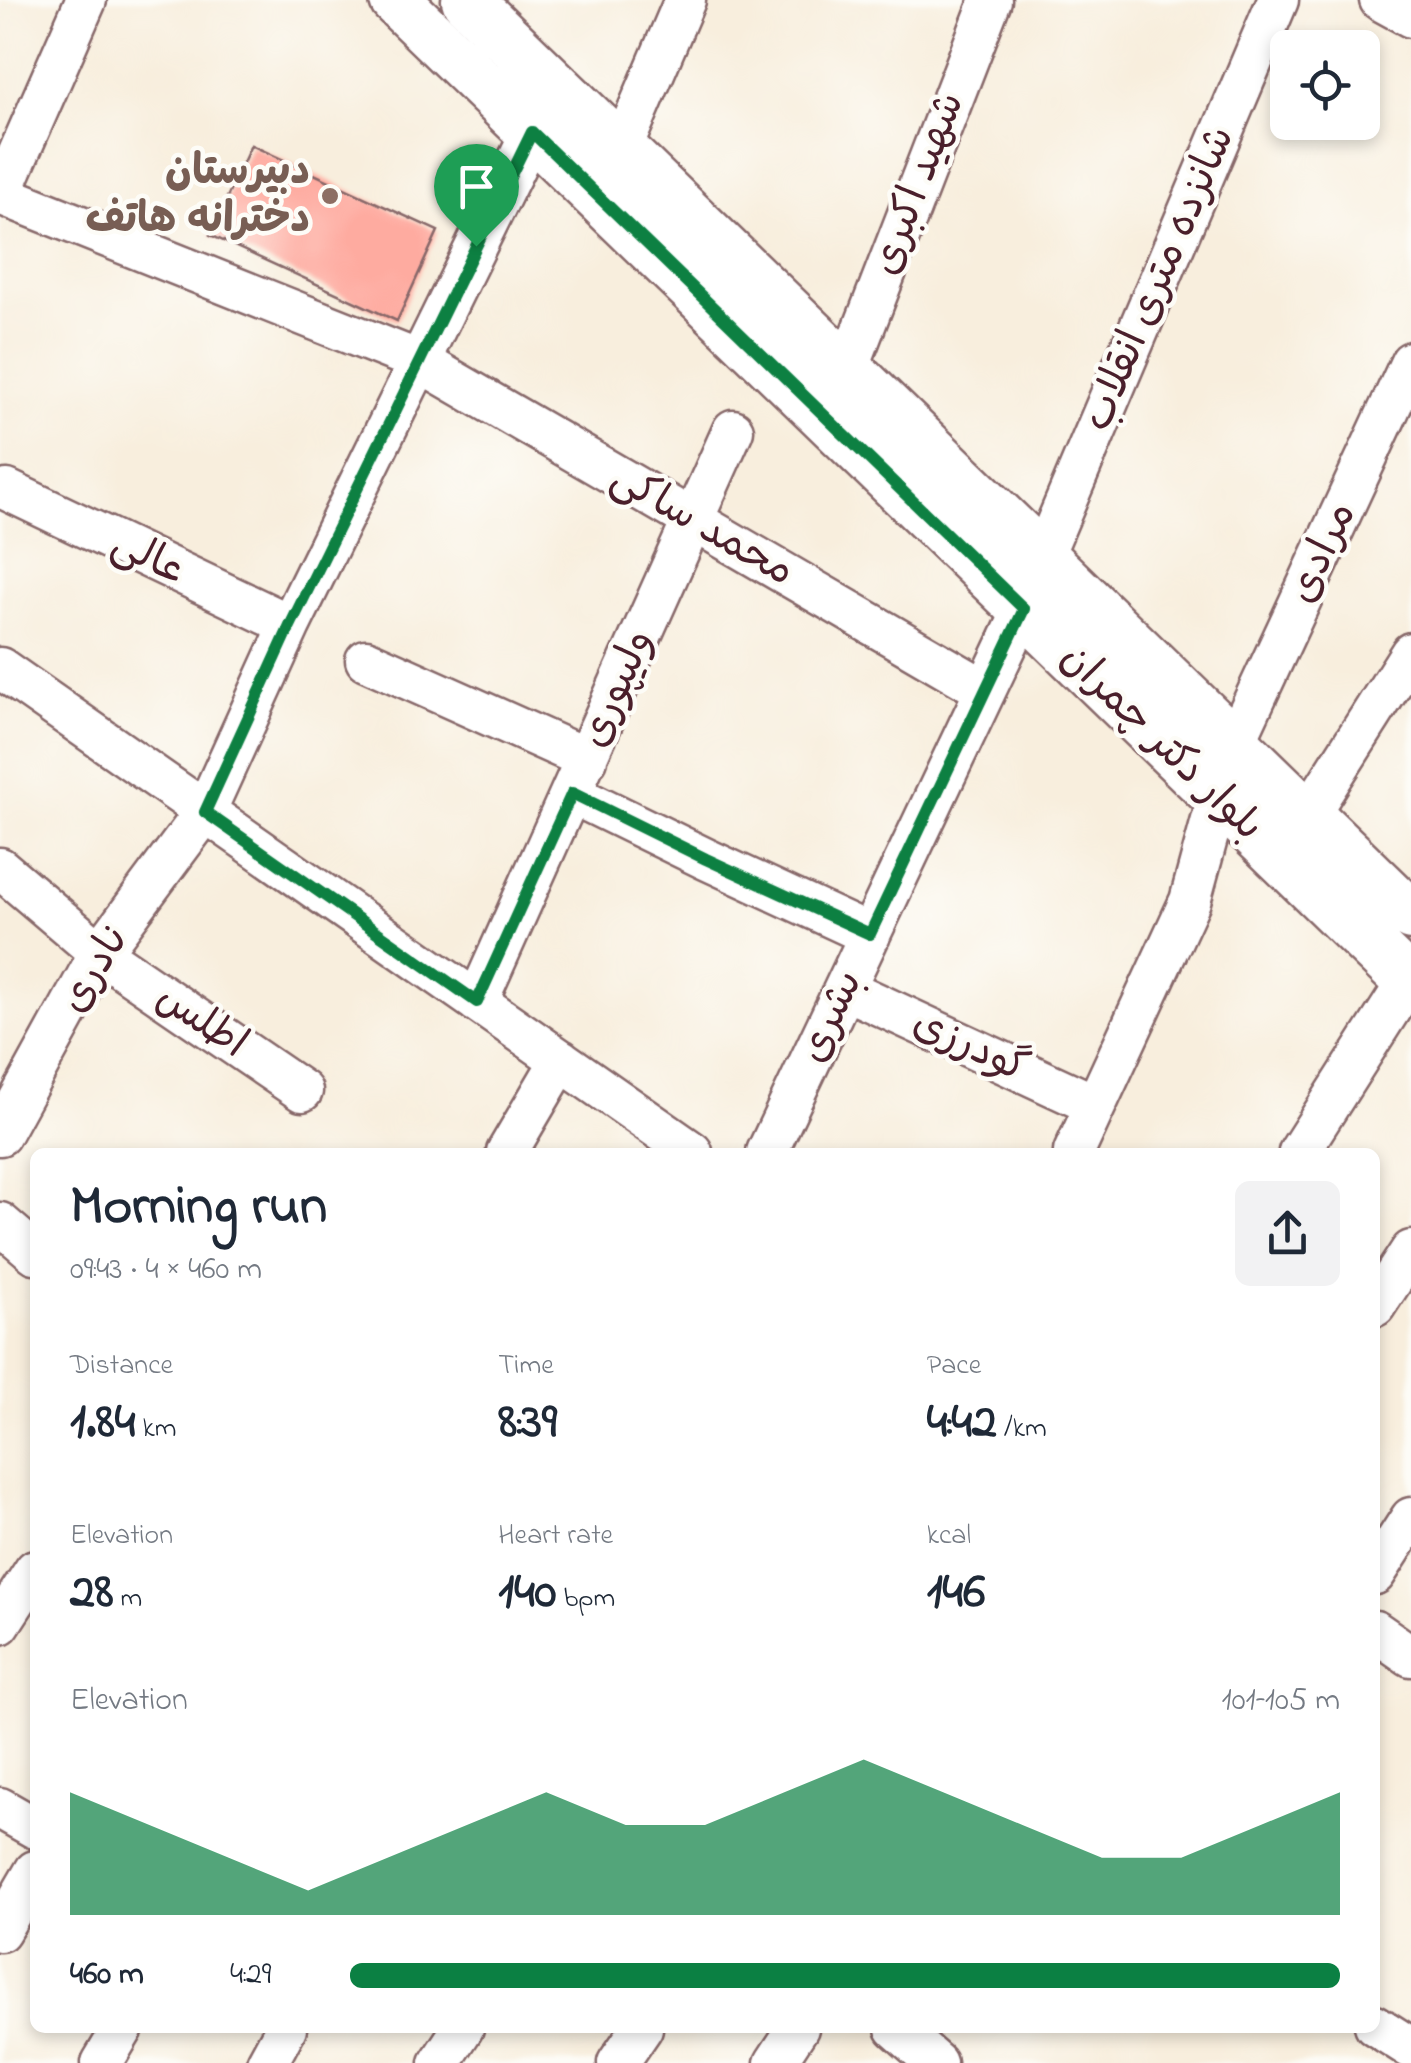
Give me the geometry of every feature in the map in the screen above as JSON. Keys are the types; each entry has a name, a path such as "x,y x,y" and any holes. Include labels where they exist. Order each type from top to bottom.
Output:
{"main road":[{"name":"بلوار دکتر چمران","path":"395,0 1409,982"},
{"name":"بلوار دکتر چمران","path":"467,0 1411,914"}],"street":[{"path":"0,194 86,0"},
{"path":"621,150 685,0"},
{"name":"شهید اکبری","path":"848,369 991,0"},
{"name":"شانزده متری انقلاب","path":"1042,558 1278,0"},
{"path":"1380,0 1411,17"},
{"name":"نادری","path":"0,1135 100,953 205,812 290,626 532,132"},
{"name":"محمد ساکی","path":"0,194 420,361 986,690"},
{"name":"مرادی","path":"1234,744 1411,362"},
{"name":"ولیپوری","path":"477,1002 734,430"},
{"name":"عالی","path":"7,490 290,626"},
{"name":"بشری","path":"770,1148 1024,609"},
{"path":"1308,815 1411,653"},
{"path":"366,660 579,776 706,859 870,934"},
{"path":"0,668 684,1148"},
{"path":"1076,1148 1190,901 1218,798"},
{"name":"اطلس","path":"0,868 100,953 302,1091"},
{"path":"1302,1148 1409,982"},
{"name":"گودرزی","path":"845,988 1095,1104"},
{"path":"509,1148 560,1060"},
{"path":"0,1222 30,1249"},
{"path":"1380,1298 1411,1251"},
{"path":"1380,1566 1411,1518"},
{"path":"0,1624 30,1578"},
{"path":"1380,1634 1411,1656"},
{"path":"0,1808 30,1825"},
{"path":"0,1931 30,1880"},
{"path":"1380,2028 1411,2048"},
{"path":"102,2063 120,2033"},
{"path":"267,2063 283,2033"},
{"path":"440,2063 460,2033"},
{"path":"618,2063 639,2033"},
{"path":"776,2063 795,2033"},
{"path":"902,2033 936,2063"}],"building":[{"path":"251,145 438,231 397,321 210,235"}],"place":[{"name":"دبیرستان دخترانه هاتف","path":"330,196"}],"route":[{"path":"532,132 1024,609 870,934 572,793 477,1002 205,812 290,626 476,246 532,132"}]}
